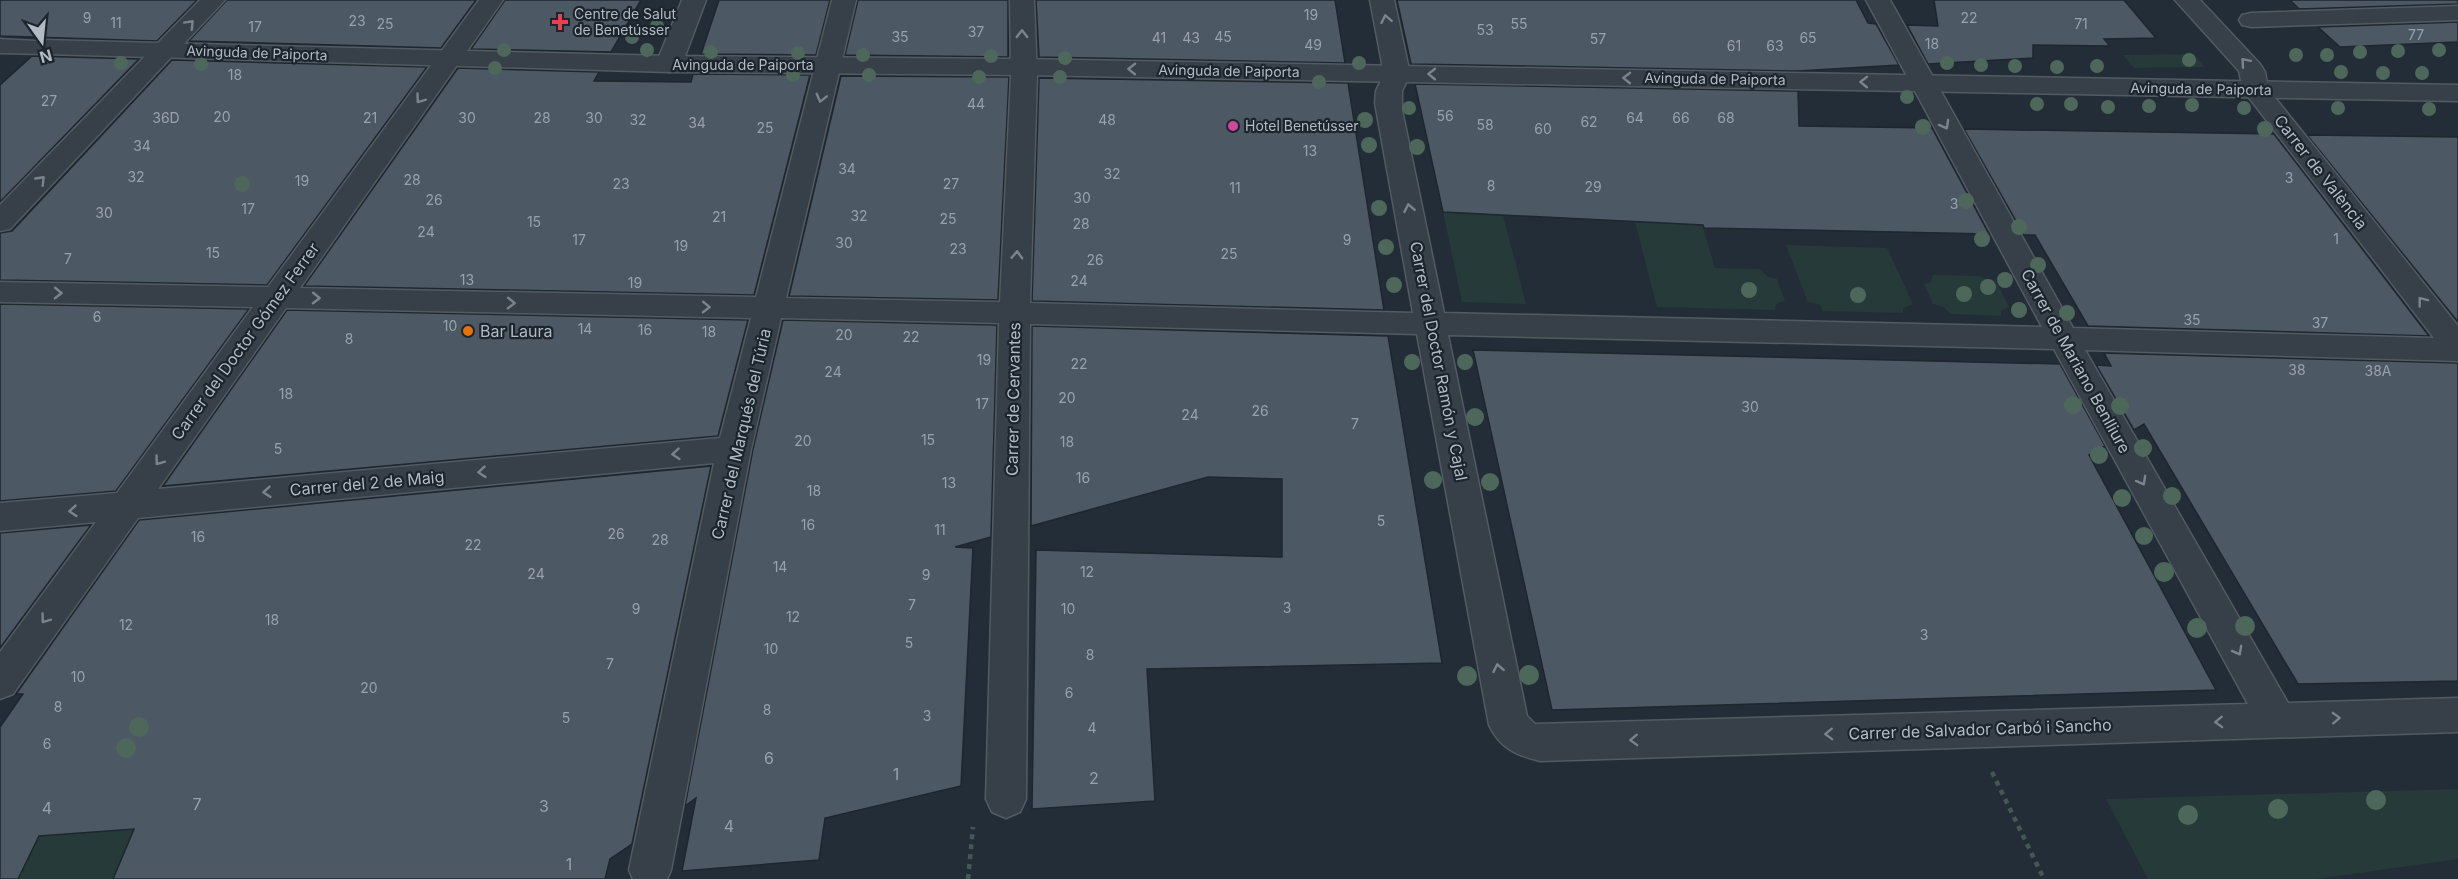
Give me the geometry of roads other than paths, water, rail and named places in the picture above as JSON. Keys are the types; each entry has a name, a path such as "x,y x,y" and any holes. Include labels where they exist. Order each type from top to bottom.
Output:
{"street":[{"path":"0,222 213,0"},
{"name":"Carrer del Doctor Gómez Ferrer","path":"0,682 491,0"},
{"path":"669,64 694,0"},
{"name":"Carrer del Marqués del Túria","path":"650,870 734,449 844,0"},
{"name":"Carrer de Cervantes","path":"1006,799 1015,314 1024,86 1022,0"},
{"name":"Carrer del Doctor Ramón y Cajal","path":"1382,0 1397,74 1396,80 1389,89 1388,103 1509,725"},
{"name":"Carrer de Mariano Benlliure","path":"1878,0 2063,338 2277,720"},
{"name":"Carrer de València","path":"2187,0 2251,69 2256,78 2254,85 2256,90 2458,348"},
{"path":"2251,20 2458,13"},
{"name":"Avinguda de Paiporta","path":"0,46 448,60 1022,67 2458,93"},
{"path":"0,292 1015,314 1939,338 2063,338 2458,348"},
{"name":"Carrer del 2 de Maig","path":"0,517 734,449"},
{"name":"Carrer de Salvador Carbó i Sancho","path":"1509,725 1524,739 1540,742 2458,715"}],"place":[{"name":"Centre de Salut de Benetússer","path":"560,22"},
{"name":"Hotel Benetússer","path":"1233,126"},
{"name":"Bar Laura","path":"468,331"}]}
